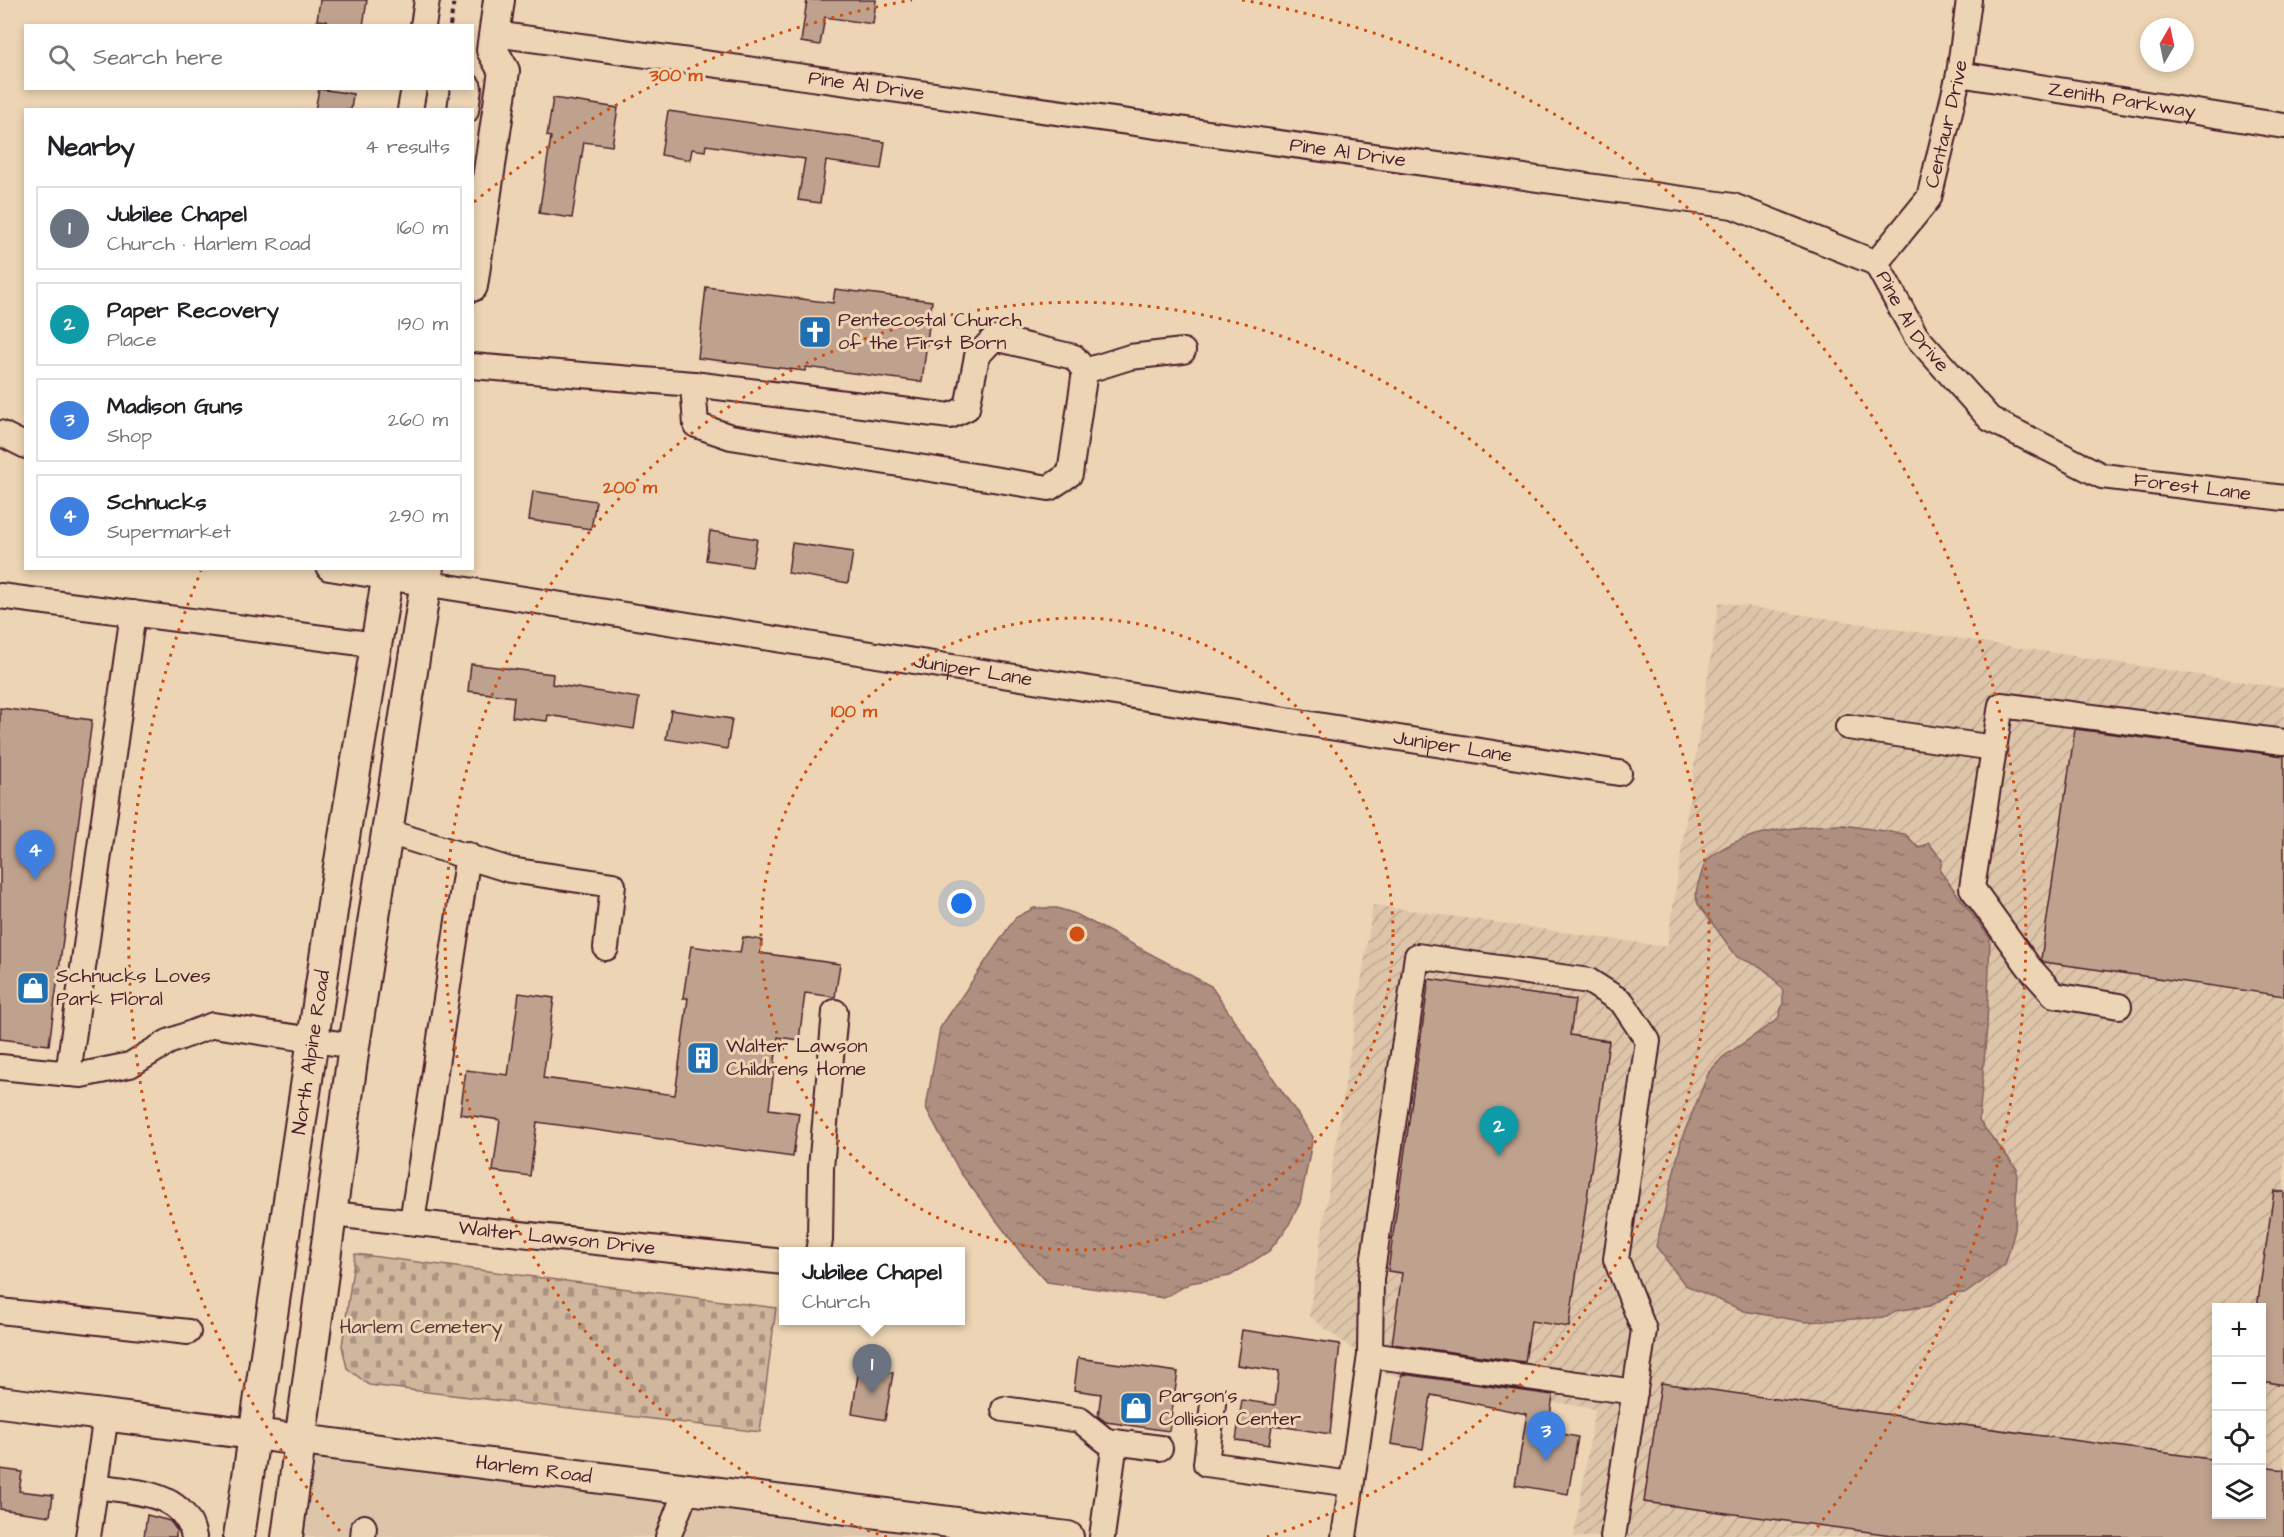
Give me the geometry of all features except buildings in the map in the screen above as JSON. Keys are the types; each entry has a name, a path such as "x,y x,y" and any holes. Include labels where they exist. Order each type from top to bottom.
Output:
{"main road":[{"path":"474,273 504,72 486,50 500,0"},
{"path":"463,108 466,90"},
{"name":"North Alpine Road","path":"239,1537 313,1040 388,574"},
{"path":"287,1537 354,1046 427,576"},
{"name":"Harlem Road","path":"0,1402 254,1432 1068,1537"}],"street":[{"path":"423,24 427,0"},
{"name":"Centaur Drive","path":"1876,263 1929,198 1959,74 1969,0"},
{"name":"Pine Al Drive","path":"486,50 1732,206 1876,263 1916,336 1990,419 2102,476"},
{"name":"Zenith Parkway","path":"1959,74 2284,126"},
{"path":"410,108 414,90"},
{"path":"474,366 693,384 950,416 967,408 976,356 994,338 1074,357 1084,371 1070,474 1049,488 731,437 696,424 693,384"},
{"path":"1084,371 1130,357 1183,351"},
{"path":"0,433 24,445"},
{"name":"Forest Lane","path":"2102,476 2284,498"},
{"name":"Juniper Lane","path":"348,570 427,576 1619,773"},
{"path":"0,596 376,645"},
{"path":"68,1074 133,613"},
{"path":"2120,1006 2054,995 2028,967 1972,888 2001,705 2284,742"},
{"path":"1848,728 1994,748"},
{"path":"388,832 468,855 510,870 613,885 606,948"},
{"path":"412,1222 468,855"},
{"path":"1344,1537 1370,1355 1371,1279 1416,957 1589,981 1622,1002 1648,1041 1616,1259 1644,1330 1613,1537"},
{"path":"819,1247 822,1168 836,1012"},
{"path":"0,1067 81,1075 130,1065 168,1042 213,1025 354,1046"},
{"name":"Walter Lawson Drive","path":"332,1214 779,1262"},
{"path":"0,1311 188,1332"},
{"path":"1370,1355 1635,1392"},
{"path":"1213,1404 1206,1464 1352,1484"},
{"path":"1004,1409 1080,1420 1106,1441 1161,1448"},
{"path":"88,1537 106,1415"},
{"path":"1102,1537 1115,1442"},
{"path":"96,1486 161,1496 180,1510 194,1537"},
{"path":"668,1537 687,1488"}],"path":[{"path":"450,24 454,0"}],"shaded area":[{"path":"1719,602 2284,688 2284,1537 1574,1537 1595,1409 1385,1374 1309,1316 1373,905 1667,947"},
{"path":"315,1452 694,1507 932,1537 301,1537"}],"green space":[{"name":"Harlem Cemetery","path":"355,1254 776,1308 760,1432 369,1385 347,1368 342,1346"}],"water":[{"path":"1843,825 1905,834 1919,848 1929,843 1942,860 1940,871 1990,938 1987,1027 1979,1121 2017,1169 2015,1230 2005,1265 1966,1293 1954,1293 1930,1306 1895,1311 1887,1317 1806,1322 1744,1311 1685,1285 1656,1246 1682,1138 1709,1072 1723,1057 1778,1019 1783,1003 1783,991 1773,977 1761,967 1737,957 1698,904 1696,891 1704,865 1719,851 1751,836 1790,828"},
{"path":"1034,908 1057,908 1076,914 1211,986 1313,1137 1300,1203 1287,1228 1269,1251 1230,1276 1190,1283 1164,1298 1047,1282 1021,1253 960,1172 926,1108 940,1028 1015,918"}],"place":[{"name":"Pentecostal Church of the First Born","path":"815,332"},
{"name":"Schnucks","path":"35,880"},
{"name":"Schnucks Loves Park Floral","path":"33,988"},
{"name":"Walter Lawson Childrens Home","path":"703,1058"},
{"name":"Paper Recovery","path":"1499,1156"},
{"name":"Jubilee Chapel","path":"872,1394"},
{"name":"Parson's Collision Center","path":"1136,1408"},
{"name":"Madison Guns","path":"1546,1461"}]}
